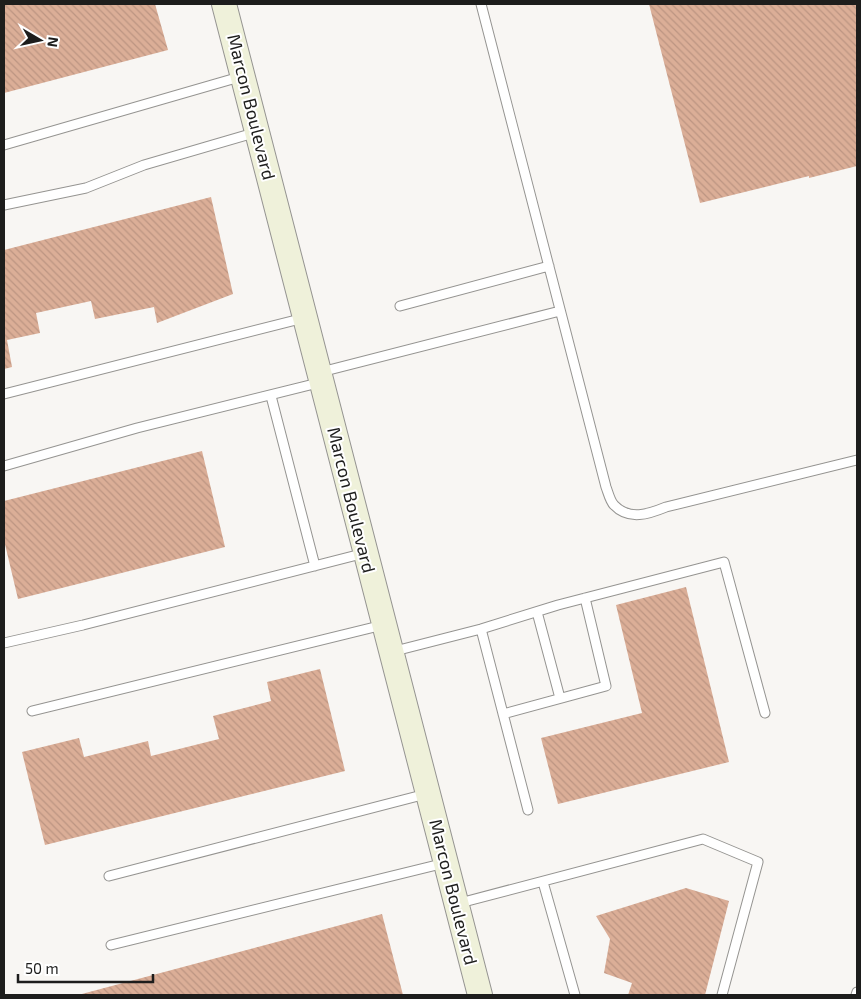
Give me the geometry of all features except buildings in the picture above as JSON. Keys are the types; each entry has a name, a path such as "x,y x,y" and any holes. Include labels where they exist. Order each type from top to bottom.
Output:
{"street":[{"name":"Marcon Boulevard","path":"224,4 321,377 364,553 480,995"}],"lane":[{"path":"481,4 606,487 614,504 627,514 647,515 666,507 857,460"},
{"path":"4,145 243,76"},
{"path":"4,205 86,188 144,165 257,132"},
{"path":"400,306 549,266"},
{"path":"4,466 137,428 271,396 321,377 560,311"},
{"path":"4,394 305,318"},
{"path":"271,396 315,566"},
{"path":"4,643 92,623 364,553"},
{"path":"391,652 481,629 585,598 724,562 765,712"},
{"path":"503,714 606,686 585,598"},
{"path":"538,612 560,698"},
{"path":"32,712 384,624"},
{"path":"481,629 528,810"},
{"path":"109,876 428,794"},
{"path":"456,904 703,839 758,862 722,995"},
{"path":"111,945 446,863"},
{"path":"544,882 575,995"}]}
